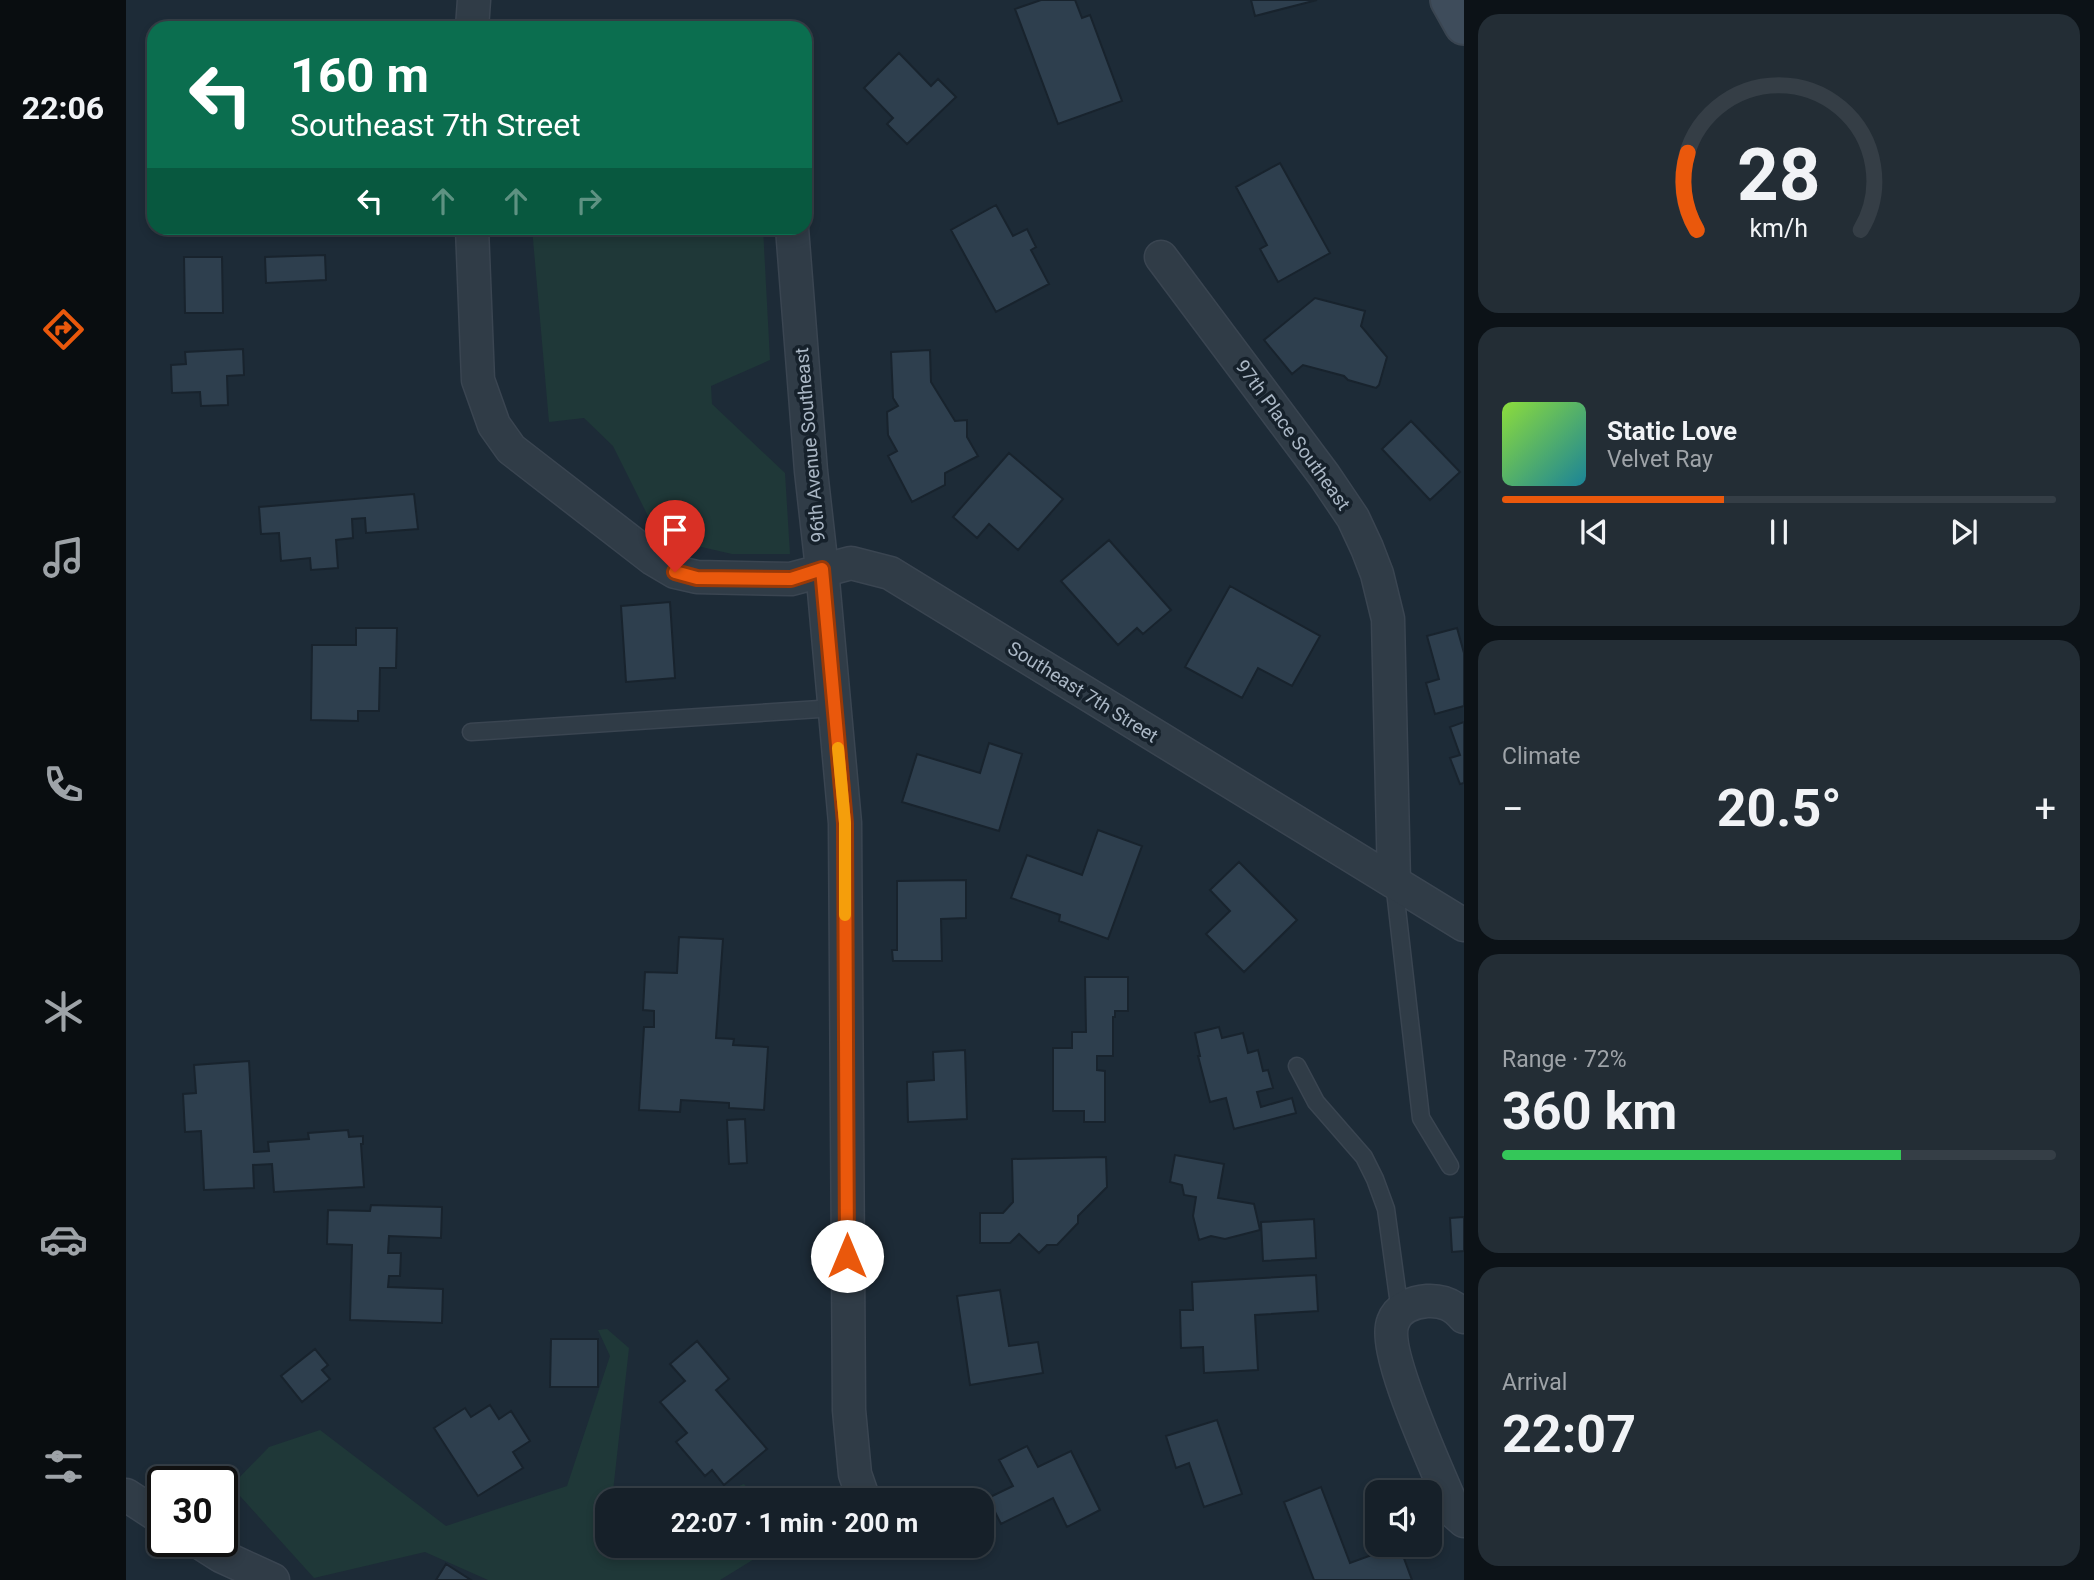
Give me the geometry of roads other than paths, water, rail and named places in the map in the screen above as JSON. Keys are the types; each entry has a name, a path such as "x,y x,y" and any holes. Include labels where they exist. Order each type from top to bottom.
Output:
{"street":[{"path":"472,21 474,0"},
{"path":"1450,0 1464,25"},
{"name":"Southeast 7th Street","path":"472,235 478,380 494,425 512,449 653,559 675,572 697,578 791,579 851,563 890,573 1464,925"},
{"name":"96th Avenue Southeast","path":"793,235 810,458 845,823 849,1410 855,1474 860,1488"},
{"name":"97th Place Southeast","path":"1161,257 1324,475 1353,518 1367,548 1388,619 1394,882"},
{"path":"1464,1317 1455,1307 1438,1300 1405,1306 1393,1321 1390,1340 1396,1370 1455,1513 1464,1521"},
{"path":"126,1495 147,1509"},
{"path":"223,1557 273,1580"}],"lane":[{"path":"471,732 835,708"},
{"path":"1394,882 1420,1118 1450,1166"},
{"path":"1297,1066 1316,1102 1364,1157 1375,1179 1386,1209 1400,1312"}]}
